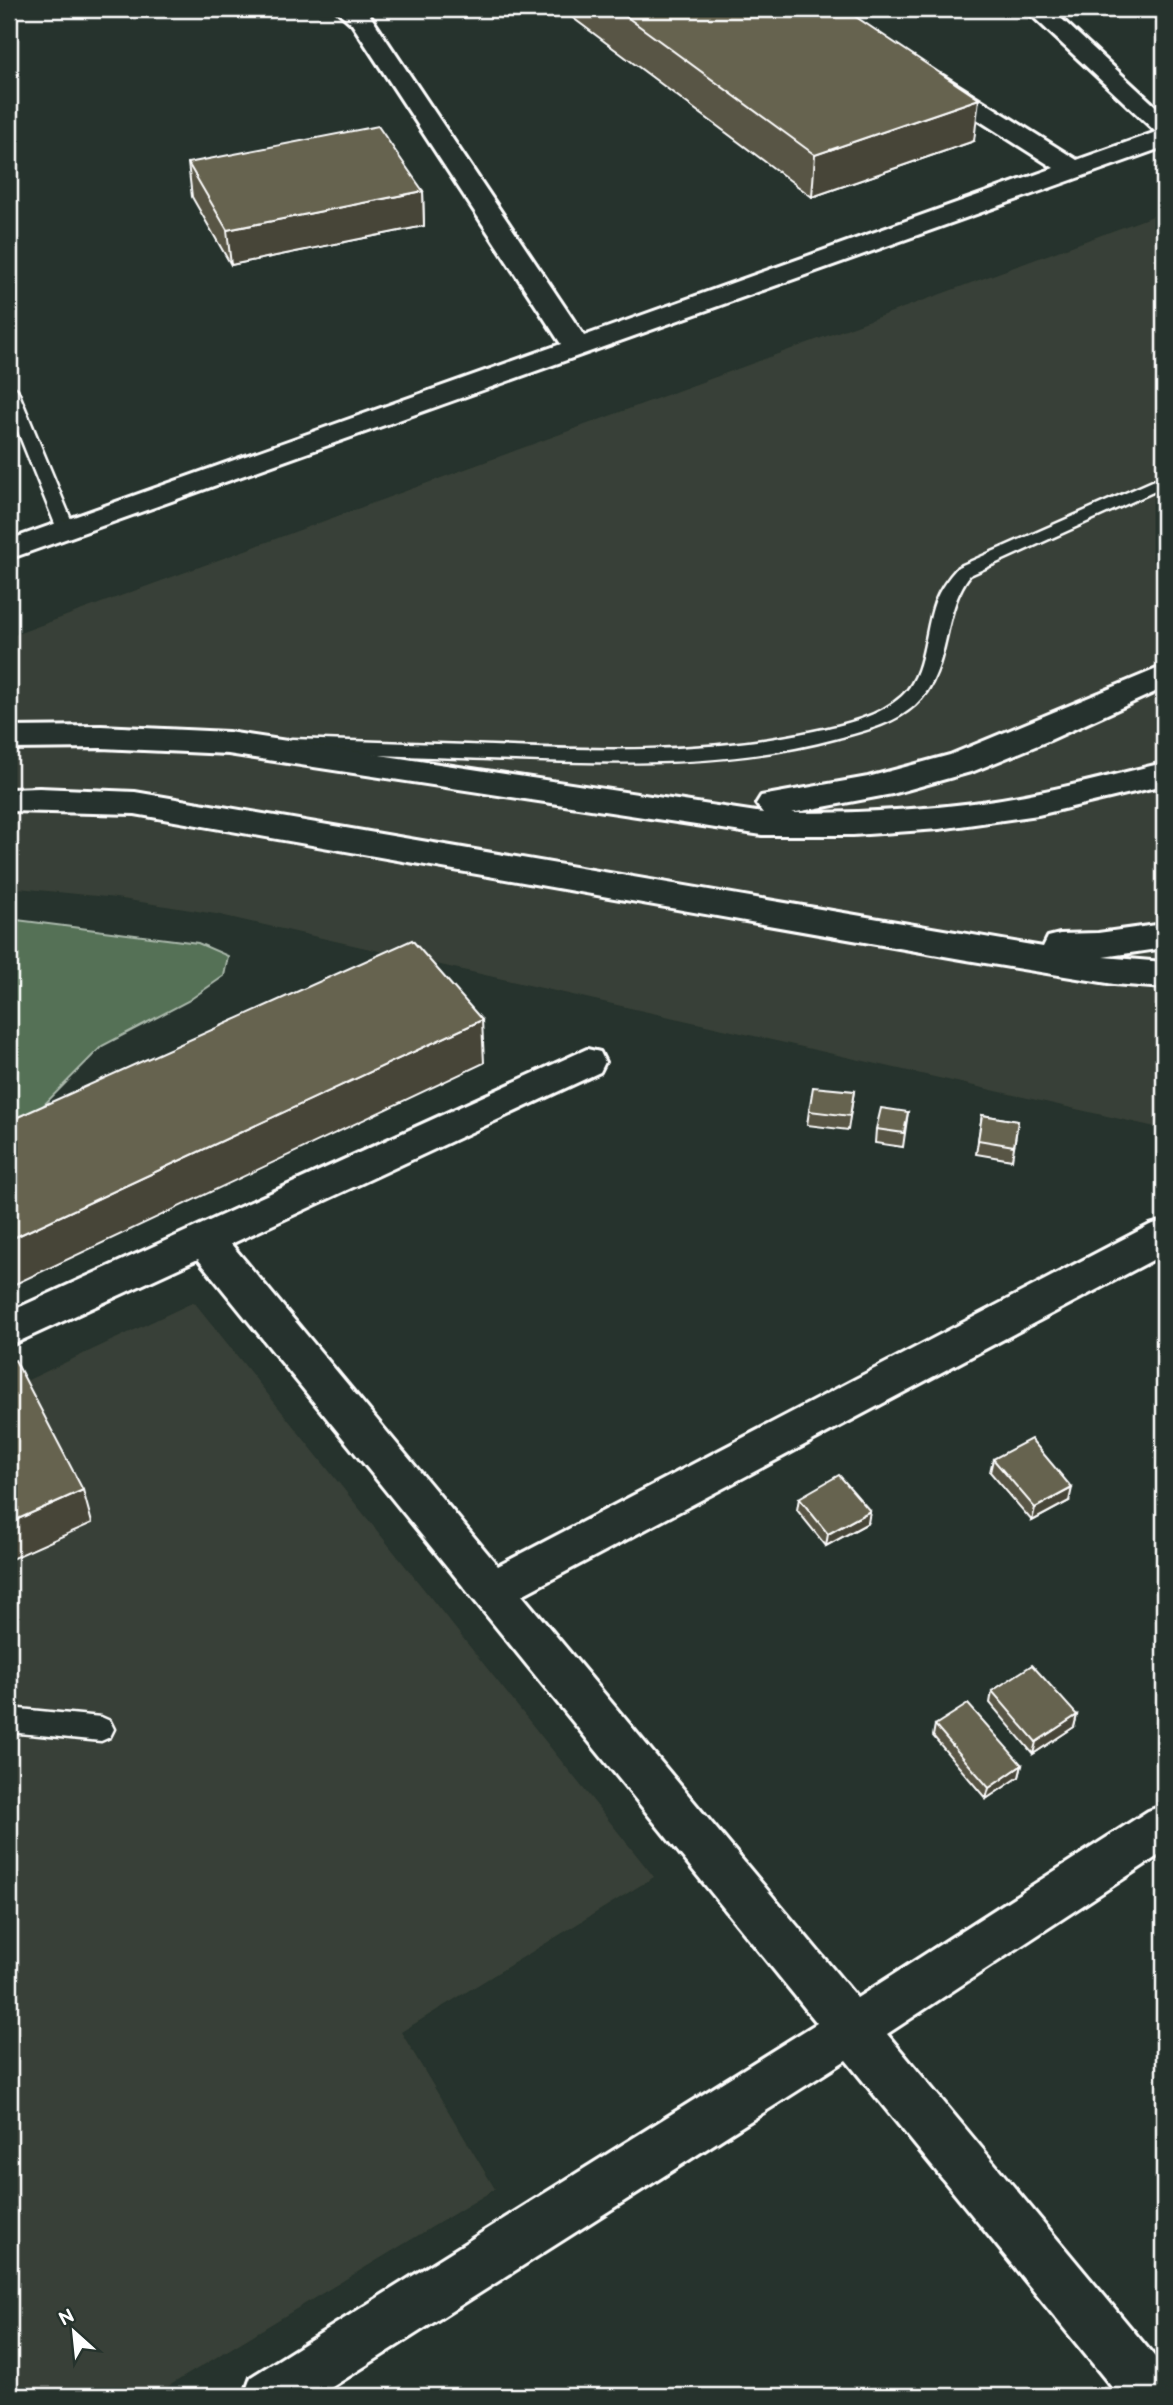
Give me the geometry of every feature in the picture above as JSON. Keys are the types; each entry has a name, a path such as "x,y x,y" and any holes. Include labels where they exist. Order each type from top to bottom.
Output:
{"main road":[{"path":"347,9 361,19 576,345"},
{"path":"1037,9 1164,127"},
{"path":"912,67 1073,170"},
{"path":"9,550 576,345 1164,138"},
{"path":"702,815 828,796 960,764 1164,676"},
{"path":"9,738 101,737 228,743 762,824 853,824 939,818 1038,804 1164,774"},
{"path":"9,800 135,803 967,948 1114,971 1164,975"},
{"path":"967,948 1098,945 1164,936"},
{"path":"9,1330 587,1062"},
{"path":"492,1590 1164,1236"},
{"path":"204,1239 1153,2396"},
{"path":"270,2396 851,2029 1164,1826"}],"lane":[{"path":"9,389 66,529"},
{"path":"228,743 639,758 714,755 811,739 850,729 877,720 913,697 923,682 950,583 964,571 1164,481"},
{"path":"9,1720 101,1729"}],"shaded area":[{"path":"1164,212 1164,1129 216,914 116,898 9,887 9,637"},
{"path":"194,1302 654,1877 401,2032 495,2189 152,2396 9,2396 9,1389"}],"green space":[{"path":"9,919 198,943 228,956 224,976 188,1001 102,1046 33,1116 9,1134"}],"building":[{"path":"616,9 844,9 979,99 815,155"},
{"path":"378,126 423,191 227,230 188,163"},
{"path":"412,940 482,1020 9,1240 9,1121"},
{"path":"813,1087 854,1091 850,1116 809,1111"},
{"path":"881,1108 908,1112 904,1133 876,1129"},
{"path":"982,1115 1018,1121 1014,1146 978,1140"},
{"path":"15,1360 83,1490 9,1523 9,1363"},
{"path":"1031,1439 1072,1488 1035,1508 993,1459"},
{"path":"839,1475 870,1511 828,1534 799,1498"},
{"path":"1032,1665 1077,1715 1036,1742 992,1691"},
{"path":"968,1704 1022,1765 989,1788 935,1725"}]}
